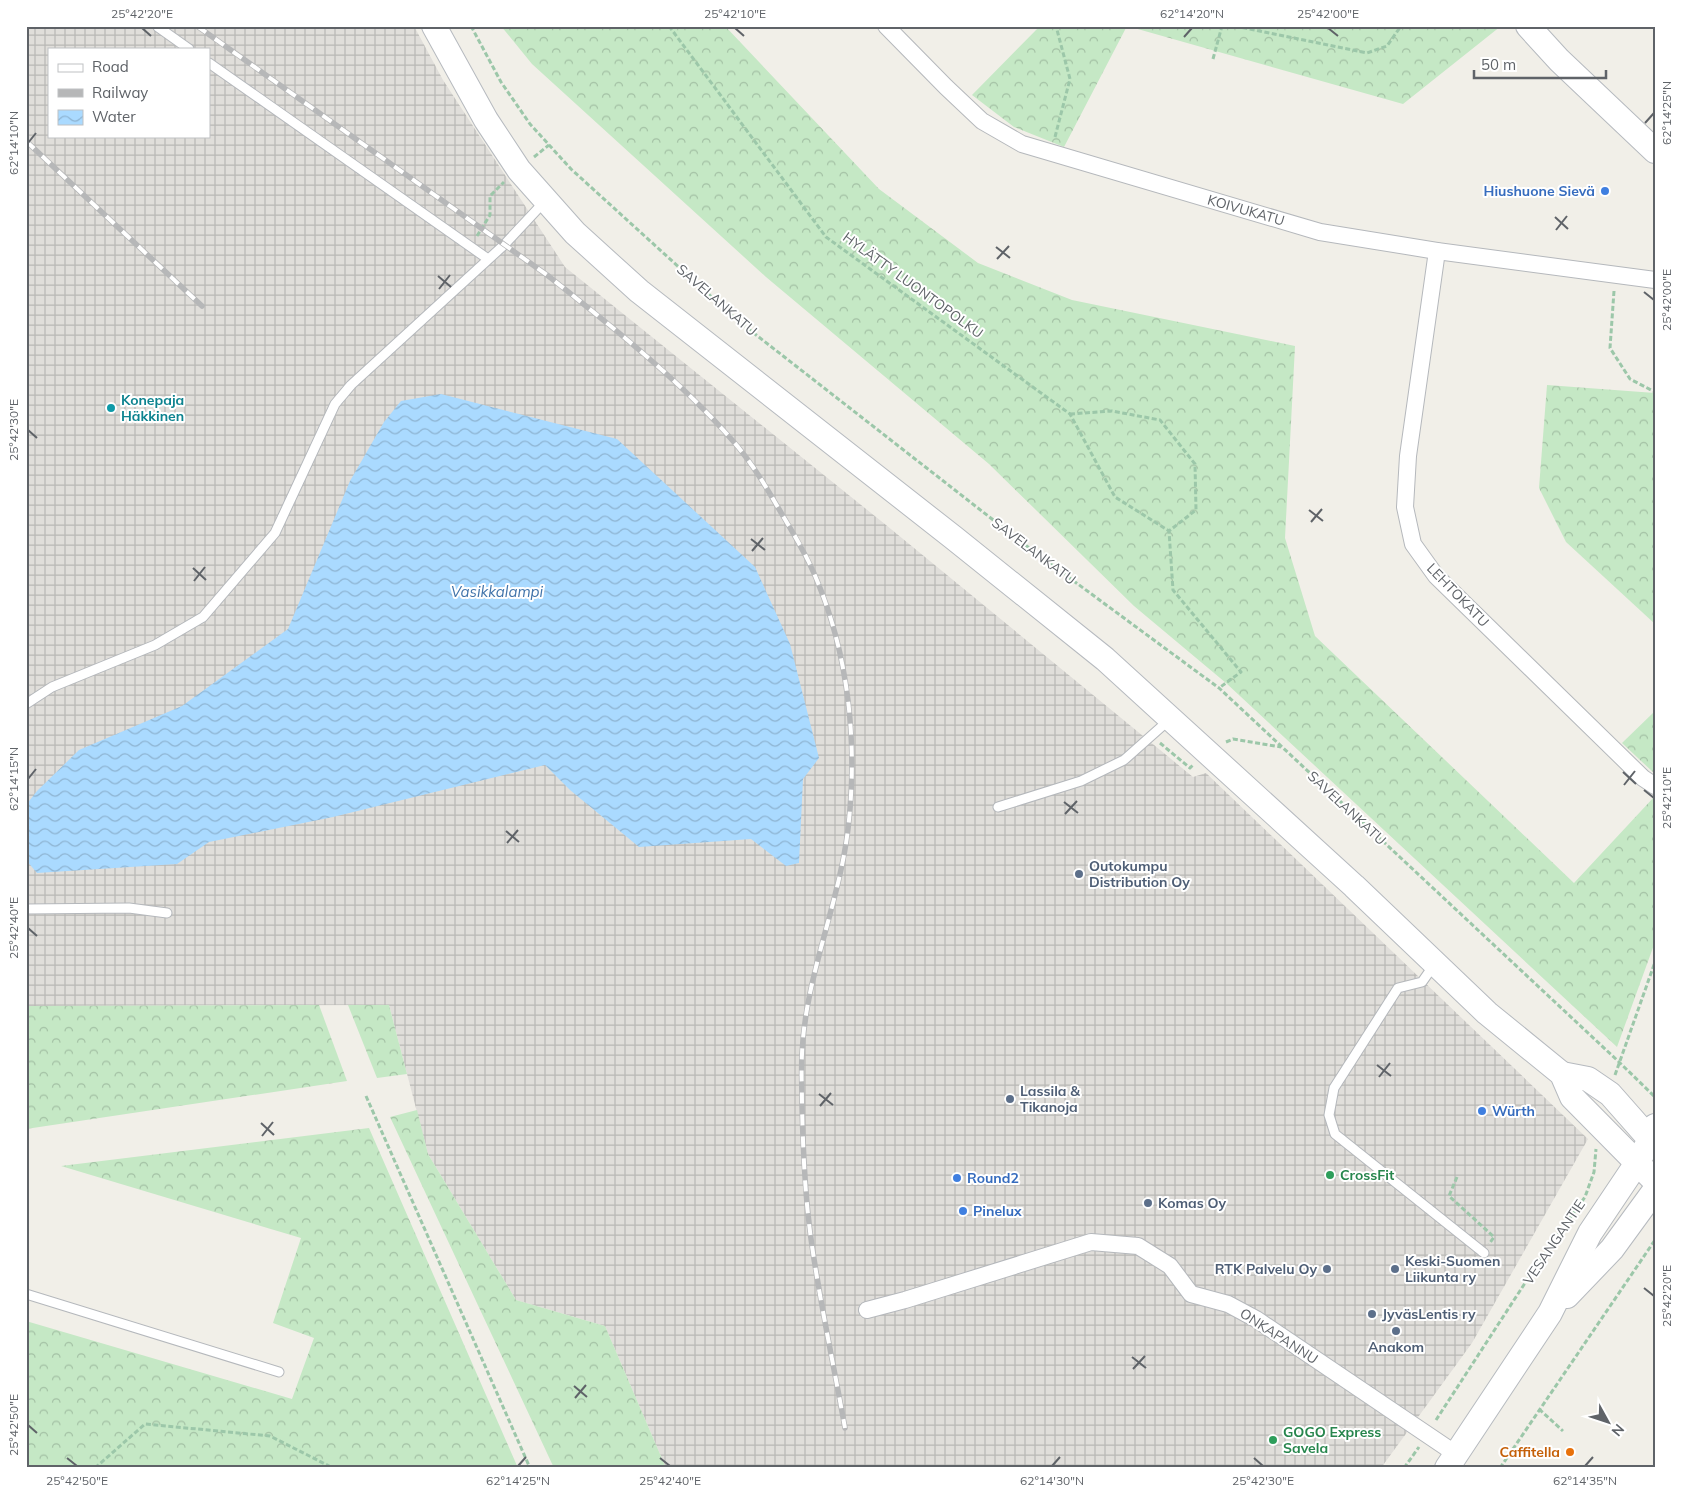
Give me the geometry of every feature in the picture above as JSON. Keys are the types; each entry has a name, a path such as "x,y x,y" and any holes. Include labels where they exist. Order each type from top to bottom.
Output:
{"main road":[{"path":"434,26 486,120 519,170 575,233 639,291 1098,653 1171,718 1487,1013 1562,1074 1572,1097 1655,1181"},
{"path":"1528,26 1559,60 1655,151"},
{"path":"1562,1074 1588,1079 1610,1094 1653,1137"},
{"name":"VESANGANTIE","path":"1452,1461 1550,1313 1590,1233 1653,1137"},
{"name":"VESANGANTIE","path":"1550,1313 1612,1249 1655,1190"}],"street":[{"name":"KOIVUKATU","path":"886,26 982,121 1022,144 1320,232 1437,251 1655,280"},
{"name":"LEHTOKATU","path":"1437,251 1408,456 1405,507 1414,544 1436,576 1643,778 1655,786"},
{"name":"ONKAPANNU","path":"867,1310 1092,1242 1138,1246 1170,1266 1191,1294 1228,1304 1256,1319 1427,1434 1452,1461"}],"lane":[{"path":"158,27 188,48"},
{"path":"210,64 488,259"},
{"path":"26,704 52,687 155,645 203,617 275,533 335,404 351,385 504,245 546,200"},
{"path":"998,807 1081,781 1124,760 1171,718"},
{"path":"26,909 129,908 167,913"},
{"path":"1435,963 1422,982 1398,988 1334,1088 1330,1115 1335,1134 1484,1253"},
{"path":"26,1294 279,1372"}],"path":[{"name":"SAVELANKATU","path":"470,26 501,82 530,124 549,145 571,169 737,320 1033,551 1219,688 1655,1097"},
{"name":"HYLÄTTY LUONTOPOLKU","path":"669,26 826,237 1070,414 1115,497 1169,531"},
{"path":"1051,152 1070,79 1056,26"},
{"path":"1213,59 1222,26"},
{"path":"1235,26 1367,53 1387,46 1401,26"},
{"path":"469,246 490,215 490,196 498,186 549,145"},
{"path":"1615,275 1610,348 1630,379 1655,392"},
{"path":"1070,414 1112,411 1160,420 1195,464 1196,510 1169,531 1174,590 1241,672 1219,688"},
{"path":"1610,1094 1618,1061 1655,962"},
{"path":"366,1096 530,1468"},
{"name":"VESANGANTIE","path":"1404,1468 1540,1260 1585,1197 1594,1172 1601,1126"},
{"path":"1456,1177 1449,1196 1494,1237 1484,1253"},
{"path":"1500,1468 1655,1240"},
{"path":"1539,1409 1563,1431"},
{"path":"95,1468 145,1424 270,1436 333,1468"}],"shaded area":[{"path":"26,26 414,26 443,80 565,267 886,525 1193,777 1206,773 1588,1139 1472,1343 1381,1468 666,1468 605,1326 516,1300 428,1154 389,1005 26,1006"}],"green space":[{"path":"501,26 725,26 879,189 978,263 1072,300 1295,346 1285,538 1315,636 1574,883 1654,797 1655,942 1617,1047 1226,683 1134,606 989,464 766,277 532,64"},
{"path":"1040,26 1127,26 1064,147 1014,127 972,95"},
{"path":"1127,26 1501,26 1403,104"},
{"path":"1547,385 1655,393 1655,624 1566,542 1539,488"},
{"path":"1655,711 1655,774 1622,743"},
{"path":"319,1005 347,1081 26,1129 26,1006"},
{"path":"348,1005 389,1005 407,1074 377,1078"},
{"path":"417,1110 428,1154 516,1300 605,1326 666,1468 554,1468 390,1117"},
{"path":"369,1128 518,1468 26,1468 26,1321 292,1399 314,1338 273,1323 301,1238 61,1166"}],"water":[{"name":"Vasikkalampi","path":"441,394 617,439 755,567 790,644 819,758 803,779 799,863 786,866 751,839 639,847 570,790 545,765 333,817 209,842 177,864 37,873 26,860 26,805 37,791 79,750 182,706 288,629 350,481 384,422 401,401"}],"railway":[{"path":"197,26 547,275 644,354 691,397 733,441 754,468 801,546 827,608 836,638 848,701 851,733 851,797 844,857 809,997 804,1025 802,1054 804,1158 810,1228 819,1292 845,1428"},
{"path":"26,141 202,306"}],"place":[{"name":"Hiushuone Sievä","path":"1605,191"},
{"name":"Konepaja Häkkinen","path":"111,408"},
{"name":"Outokumpu Distribution Oy","path":"1079,874"},
{"name":"Lassila & Tikanoja","path":"1010,1099"},
{"name":"Würth","path":"1482,1111"},
{"name":"CrossFit","path":"1330,1175"},
{"name":"Round2","path":"957,1178"},
{"name":"Komas Oy","path":"1148,1203"},
{"name":"Pinelux","path":"963,1211"},
{"name":"RTK Palvelu Oy","path":"1327,1269"},
{"name":"Keski-Suomen Liikunta ry","path":"1395,1269"},
{"name":"JyväsLentis ry","path":"1372,1314"},
{"name":"Anakom","path":"1396,1331"},
{"name":"GOGO Express Savela","path":"1273,1440"},
{"name":"Caffitella","path":"1570,1452"}]}
